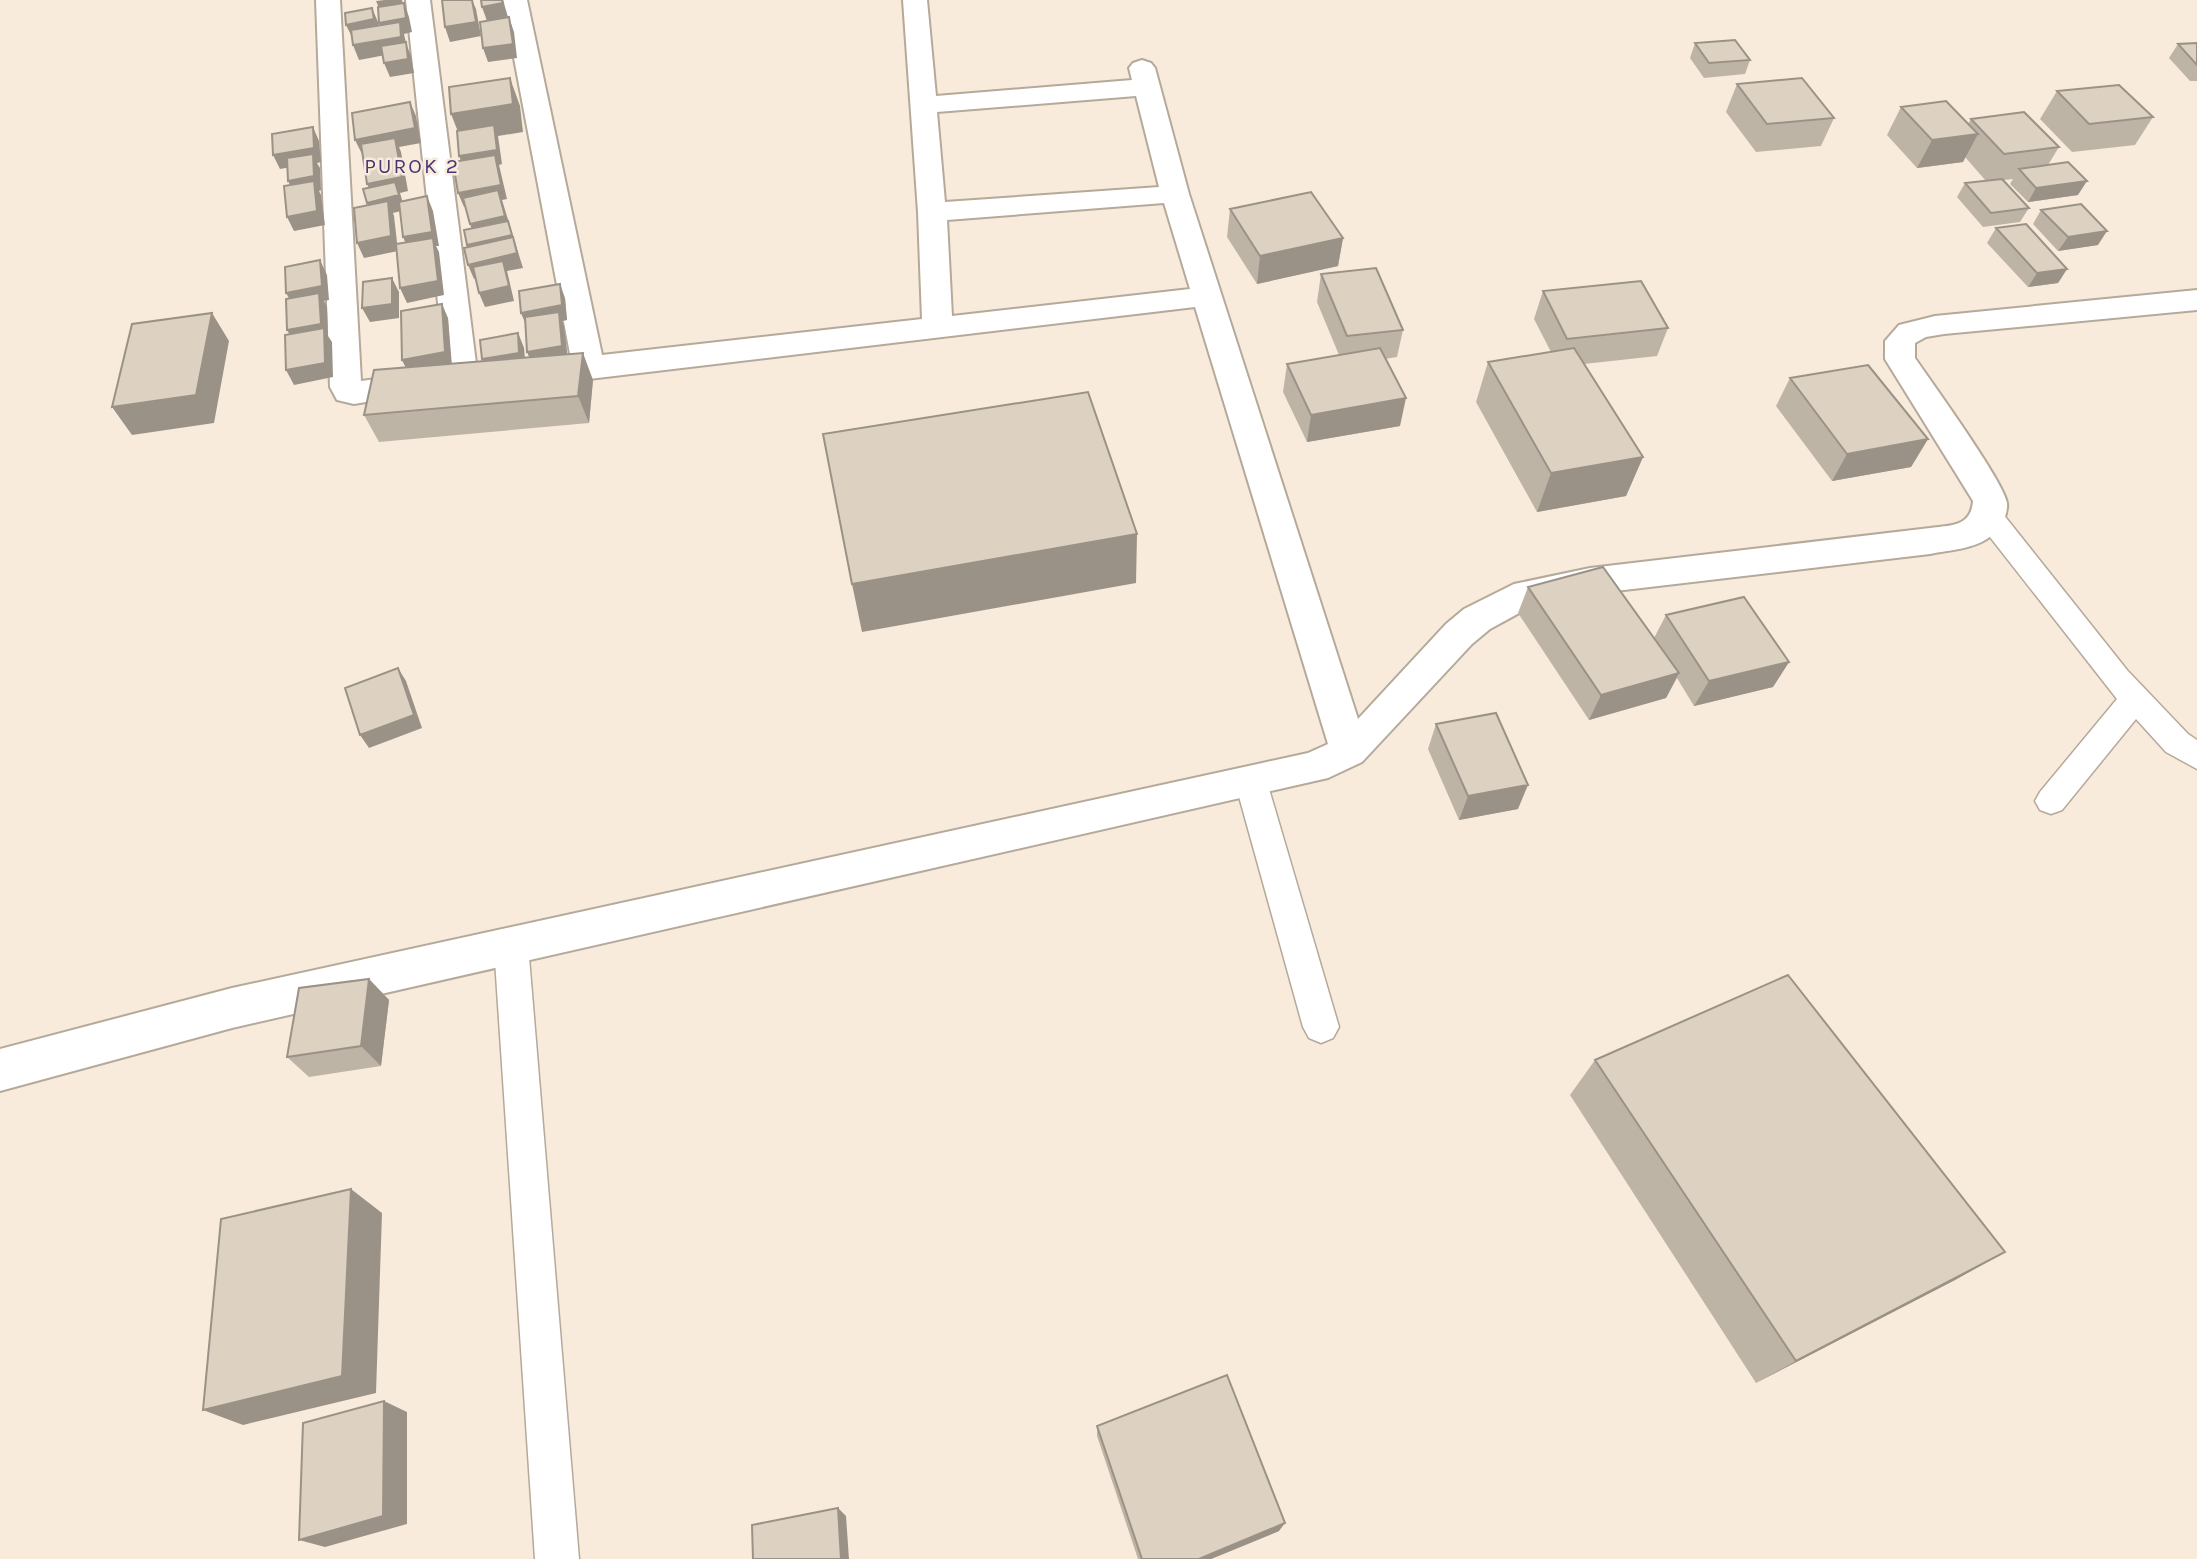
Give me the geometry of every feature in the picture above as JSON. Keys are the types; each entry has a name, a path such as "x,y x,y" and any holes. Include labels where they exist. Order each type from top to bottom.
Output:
{"street":[{"path":"328,0 348,392 589,369 1209,296"},
{"path":"418,0 488,377"},
{"path":"515,0 589,369"},
{"path":"915,0 932,212 937,326"},
{"path":"924,105 1144,78 1175,194 1349,751"},
{"path":"932,212 1175,194"},
{"path":"0,1070 232,1008 1314,767 1349,751 1459,634 1502,603 1526,593 1590,581 1965,535 1980,527 1989,516 1990,501 1984,486 1899,359 1896,346 1899,339 1925,327 1944,324 2197,300"}],"lane":[{"path":"1989,516 2135,699 2177,743 2197,756"},
{"path":"2050,802 2135,699"},
{"path":"1251,782 1321,1027"},
{"path":"511,946 557,1559"}],"building":[{"path":"442,0 472,0 476,22 445,27"},
{"path":"481,0 502,0 503,3 482,7"},
{"path":"404,3 406,18 379,23 378,7"},
{"path":"372,8 374,19 346,25 345,13"},
{"path":"509,17 513,44 483,48 480,22"},
{"path":"400,22 401,37 353,45 351,30"},
{"path":"1735,40 1750,60 1709,63 1695,43"},
{"path":"406,42 408,59 384,63 381,46"},
{"path":"2197,43 2197,65 2178,44"},
{"path":"510,78 513,104 451,114 449,87"},
{"path":"1802,78 1834,118 1767,124 1737,84"},
{"path":"2119,85 2153,117 2089,124 2057,91"},
{"path":"1946,101 1978,134 1932,140 1901,107"},
{"path":"410,102 415,128 355,140 352,113"},
{"path":"2024,112 2059,147 2004,154 1971,119"},
{"path":"494,125 497,150 459,156 457,131"},
{"path":"313,127 314,148 273,155 272,134"},
{"path":"395,138 402,177 367,184 361,144"},
{"path":"313,154 314,176 288,181 287,158"},
{"path":"495,155 501,185 458,193 453,162"},
{"path":"2068,162 2087,181 2036,188 2019,169"},
{"path":"2002,179 2029,208 1991,213 1965,183"},
{"path":"314,181 317,211 287,217 284,186"},
{"path":"395,182 399,195 367,203 363,189"},
{"path":"498,190 505,216 470,224 463,198"},
{"path":"1311,192 1343,238 1260,256 1230,209"},
{"path":"427,196 432,232 403,237 399,202"},
{"path":"388,201 391,236 357,243 354,208"},
{"path":"2081,204 2107,231 2068,237 2041,210"},
{"path":"508,221 512,235 467,245 464,230"},
{"path":"2026,224 2067,269 2037,273 1996,228"},
{"path":"513,237 517,253 468,265 464,248"},
{"path":"433,238 438,281 400,288 396,244"},
{"path":"320,260 322,286 286,293 285,267"},
{"path":"503,261 509,286 479,293 473,267"},
{"path":"1376,268 1403,330 1347,336 1321,274"},
{"path":"392,278 392,304 362,308 363,282"},
{"path":"1641,281 1668,328 1567,339 1543,291"},
{"path":"560,284 562,305 521,313 519,291"},
{"path":"319,293 321,324 287,330 286,299"},
{"path":"442,304 445,352 402,360 401,311"},
{"path":"559,312 562,346 527,352 525,317"},
{"path":"212,313 196,395 112,407 132,324"},
{"path":"324,328 325,363 286,370 285,335"},
{"path":"518,333 519,353 482,359 480,340"},
{"path":"1380,348 1406,398 1311,415 1287,364"},
{"path":"1574,348 1643,457 1551,473 1488,362"},
{"path":"583,353 578,396 364,415 374,370"},
{"path":"1868,365 1928,439 1847,454 1790,378"},
{"path":"1088,392 1137,534 852,584 823,434"},
{"path":"1603,567 1679,673 1601,695 1528,587"},
{"path":"1744,597 1789,662 1709,681 1666,615"},
{"path":"398,668 414,715 360,735 345,688"},
{"path":"1496,713 1528,785 1468,796 1436,724"},
{"path":"1788,975 2005,1252 1796,1361 1595,1060"},
{"path":"369,979 361,1046 287,1057 299,988"},
{"path":"351,1189 342,1376 203,1410 221,1219"},
{"path":"1227,1375 1285,1523 1199,1559 1142,1559 1097,1426"},
{"path":"384,1401 383,1516 299,1540 303,1423"},
{"path":"838,1508 841,1559 753,1559 752,1525"}],"district":[{"name":"PUROK 2","path":"412,166"}]}
